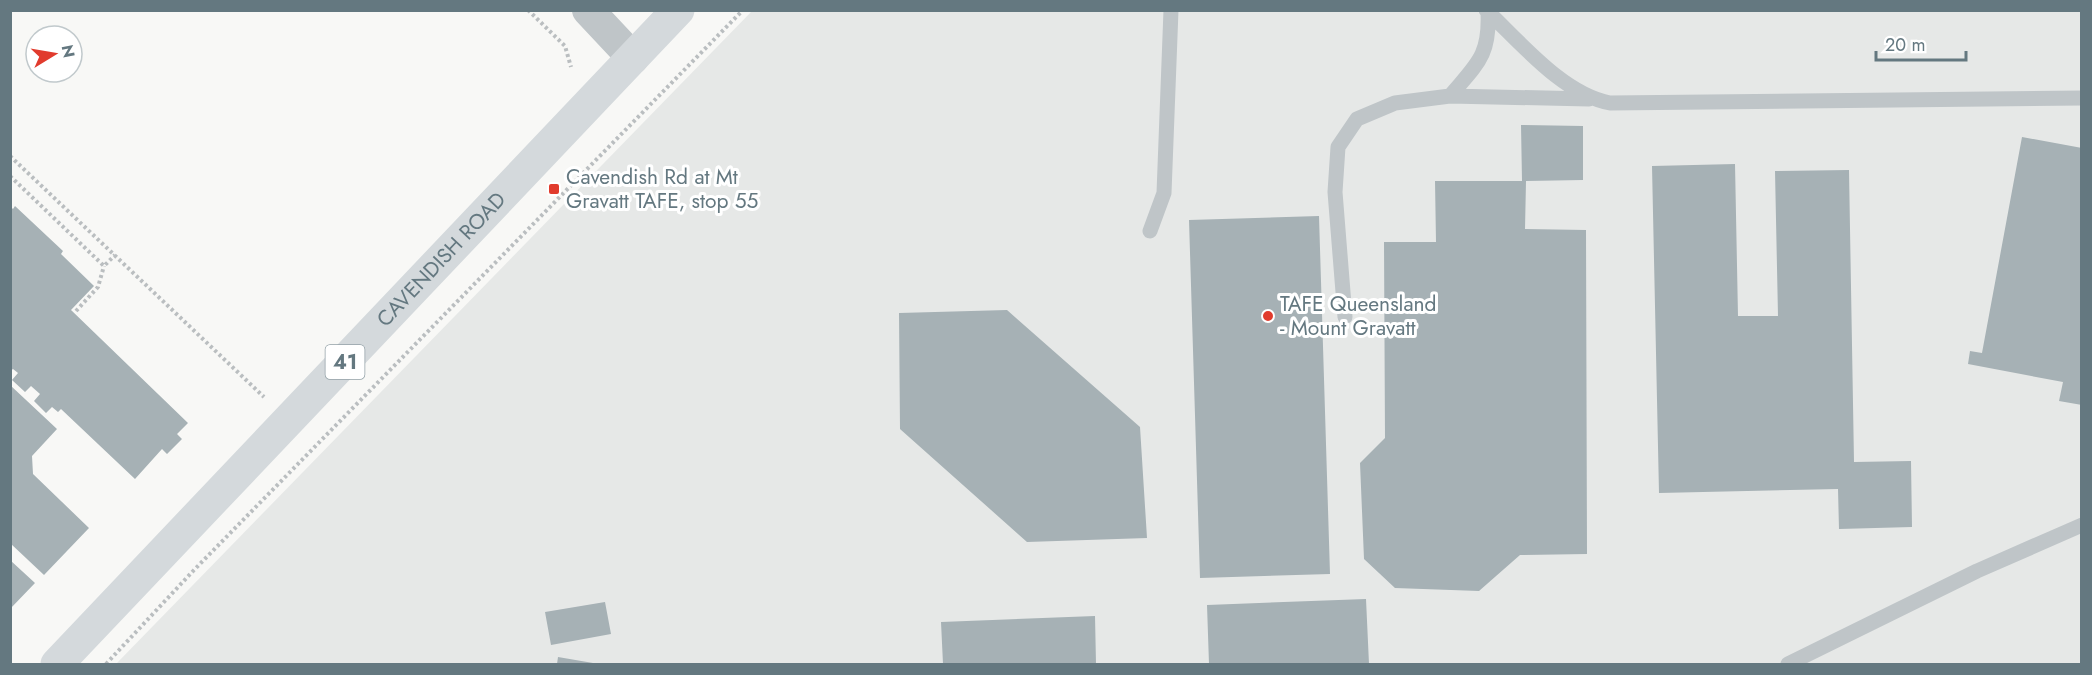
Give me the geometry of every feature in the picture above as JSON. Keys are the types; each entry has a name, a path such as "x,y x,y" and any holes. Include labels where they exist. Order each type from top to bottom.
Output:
{"main road":[{"name":"CAVENDISH ROAD","path":"57,664 678,10"}],"street":[{"path":"588,10 633,58"}],"lane":[{"path":"1150,231 1164,193 1171,10"},
{"path":"1450,96 1479,61 1489,37 1487,11"},
{"path":"1487,11 1564,81 1591,99"},
{"path":"1345,317 1335,192 1338,147 1357,119 1395,103 1450,96 1591,99 1610,103 2082,98"},
{"path":"1788,664 1977,571 2082,525"}],"path":[{"path":"528,10 565,46 571,67"},
{"path":"106,664 202,561 743,10"},
{"path":"10,156 264,397"},
{"path":"10,176 104,266"},
{"path":"76,311 98,287 104,266 114,255"}],"shaded area":[{"name":"TAFE Queensland - Mount Gravatt","path":"752,11 2081,11 2081,664 116,664"}],"building":[{"path":"1521,125 1583,126 1583,180 1526,181 1525,229 1586,230 1587,554 1520,555 1479,591 1395,588 1364,559 1360,463 1385,438 1384,242 1436,242 1435,181 1522,181"},
{"path":"2022,137 2082,148 2082,405 2059,401 2063,382 1968,364 1970,351 1982,353"},
{"path":"1735,164 1738,316 1778,316 1775,171 1849,170 1854,462 1911,461 1912,527 1839,529 1838,489 1659,493 1652,166"},
{"path":"10,206 13,209 15,206 63,251 61,254 94,286 71,310 188,423 177,434 182,439 167,454 162,449 135,479 61,409 58,412 52,407 46,413 34,401 40,394 31,386 25,392 12,380 18,373 13,369 10,371"},
{"path":"1319,216 1330,574 1200,578 1189,220"},
{"path":"1007,310 1140,427 1147,538 1027,542 900,429 899,313"},
{"path":"10,385 57,429 32,456 33,474 89,528 44,575 10,543"},
{"path":"10,560 35,583 10,609"},
{"path":"1366,599 1369,664 1209,664 1207,605"},
{"path":"605,602 611,634 551,645 545,612"},
{"path":"1095,616 1096,664 943,664 941,622"},
{"path":"558,657 593,663 593,664 557,664"}],"place":[{"name":"Cavendish Rd at Mt Gravatt TAFE, stop 55","path":"554,189"},
{"name":"TAFE Queensland - Mount Gravatt","path":"1268,316"}]}
